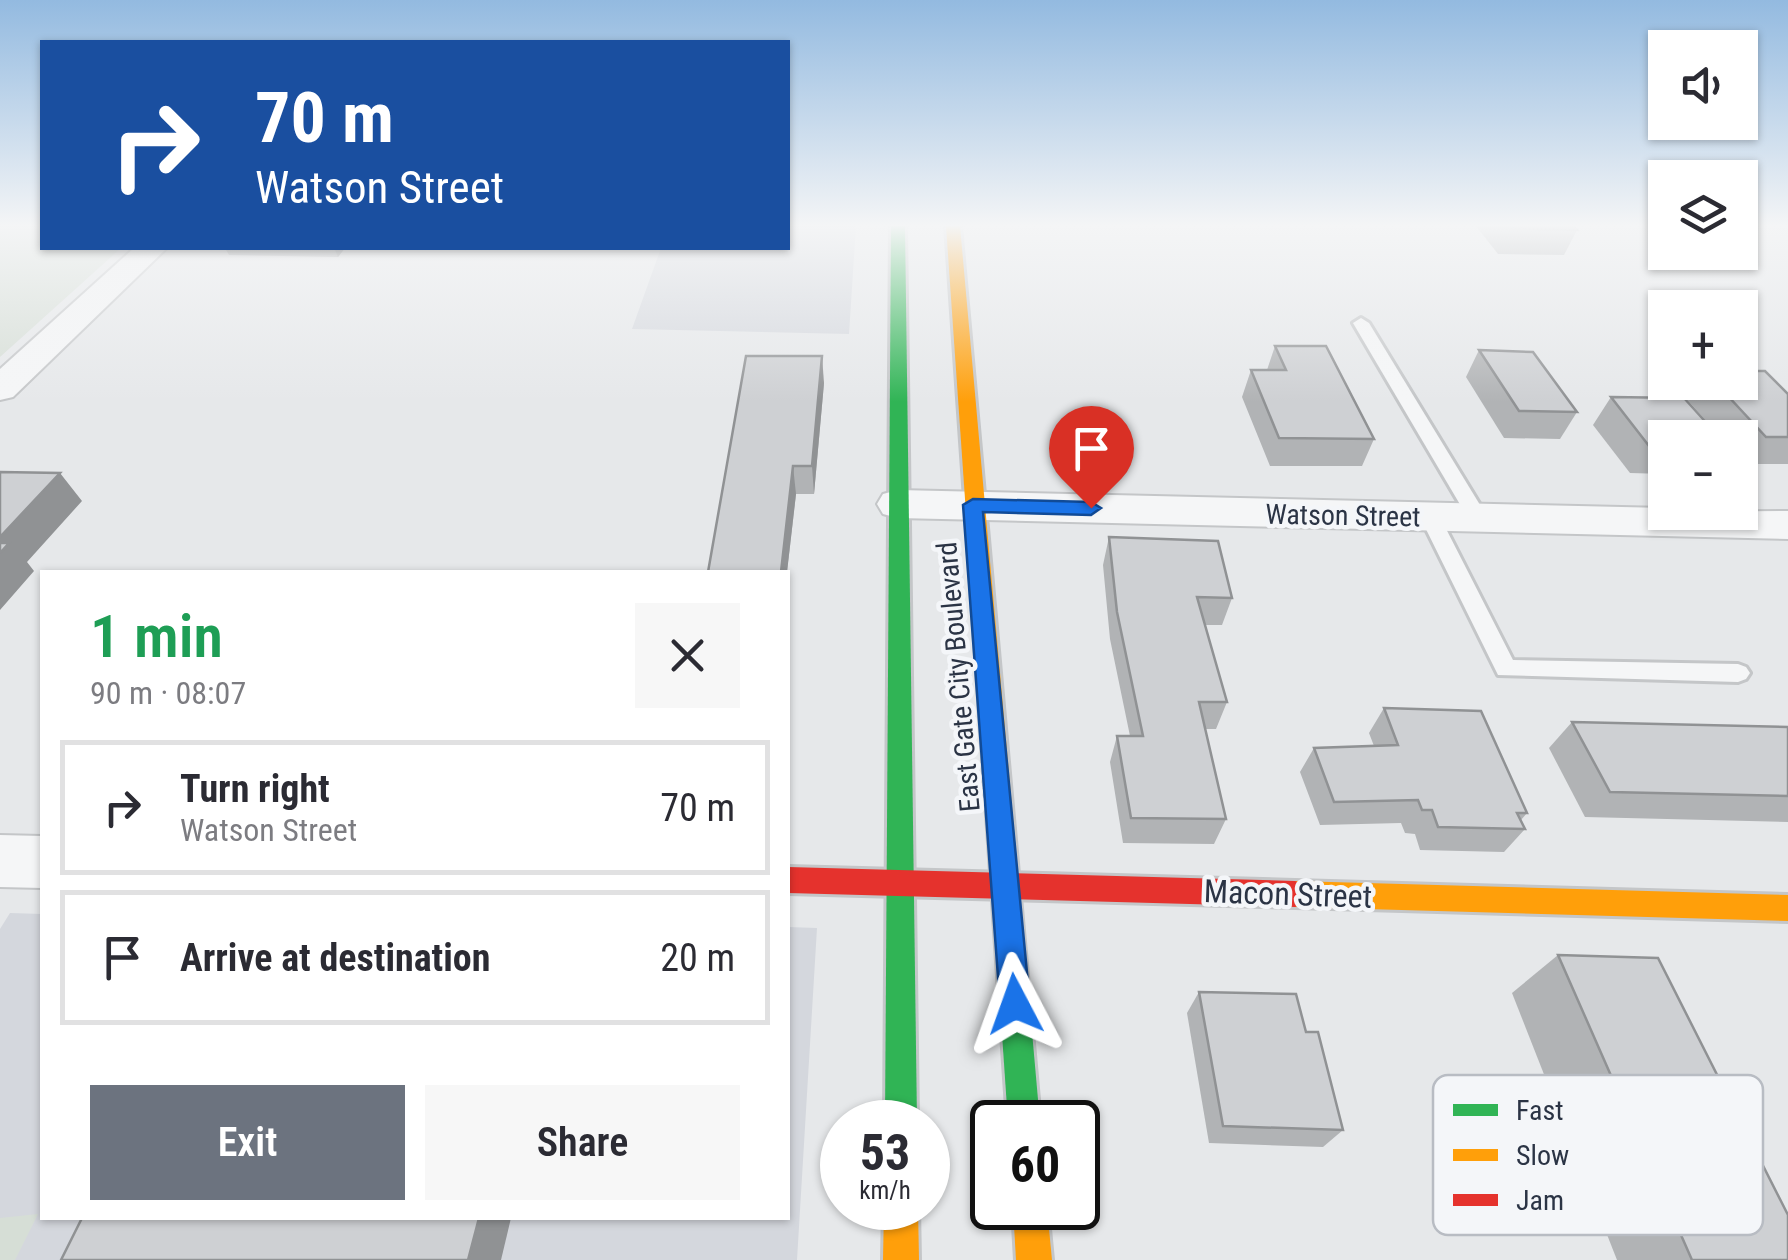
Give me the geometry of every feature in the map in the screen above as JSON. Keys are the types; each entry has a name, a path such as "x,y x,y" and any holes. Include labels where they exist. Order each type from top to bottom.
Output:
{"main road":[{"name":"East Gate City Boulevard","path":"898,285 901,1100"},
{"name":"East Gate City Boulevard","path":"957,285 1022,1100"},
{"name":"Macon Street","path":"790,880 1788,908"},
{"path":"901,1230 901,1260"},
{"path":"1032,1230 1034,1260"}],"street":[{"path":"0,389 112,285"},
{"name":"Watson Street","path":"898,504 1788,526"},
{"path":"0,860 40,862"}],"lane":[{"path":"1361,323 1478,518"},
{"path":"1430,517 1506,670 1738,673"}],"shaded area":[{"path":"0,285 80,285 0,357"},
{"path":"648,285 852,285 849,334 632,329"},
{"path":"10,913 40,914 40,1220 790,1220 790,927 817,928 797,1260 0,1260 0,929"},
{"path":"38,1214 15,1260 0,1260 0,1218"}],"building":[{"path":"1275,346 1326,346 1374,439 1279,438 1251,370 1286,370"},
{"path":"1479,350 1533,352 1577,412 1519,411"},
{"path":"746,356 822,356 812,466 793,466 781,570 708,570"},
{"path":"1758,371 1765,371 1788,394 1788,437 1766,437 1758,428 1758,420 1750,420 1732,400 1758,400"},
{"path":"1611,397 1686,400 1704,420 1648,420 1648,445"},
{"path":"0,472 60,473 0,537"},
{"path":"1109,537 1218,541 1232,598 1197,597 1227,702 1199,702 1226,819 1131,818 1117,736 1143,736 1117,612"},
{"path":"1384,708 1481,711 1527,813 1517,813 1525,829 1438,827 1432,810 1422,810 1418,800 1334,802 1314,748 1398,745"},
{"path":"1572,722 1788,727 1788,796 1610,792"},
{"path":"1558,955 1658,958 1717,1075 1611,1075"},
{"path":"1199,992 1296,994 1306,1032 1318,1032 1343,1130 1223,1126"},
{"path":"1763,1166 1788,1215 1788,1260 1692,1260 1681,1235 1763,1235"},
{"path":"81,1220 478,1220 468,1260 61,1260"}],"traffic: fast":[{"path":"898,285 901,1100"},
{"path":"1001,829 1022,1100"}],"traffic: slow":[{"path":"958,285 1001,829"},
{"path":"1295,894 1788,908"},
{"path":"901,1230 901,1260"},
{"path":"1032,1230 1034,1260"}],"traffic: jam":[{"path":"790,880 1295,894"}],"route":[{"path":"1015,1004 973,505 1091,508"}]}
